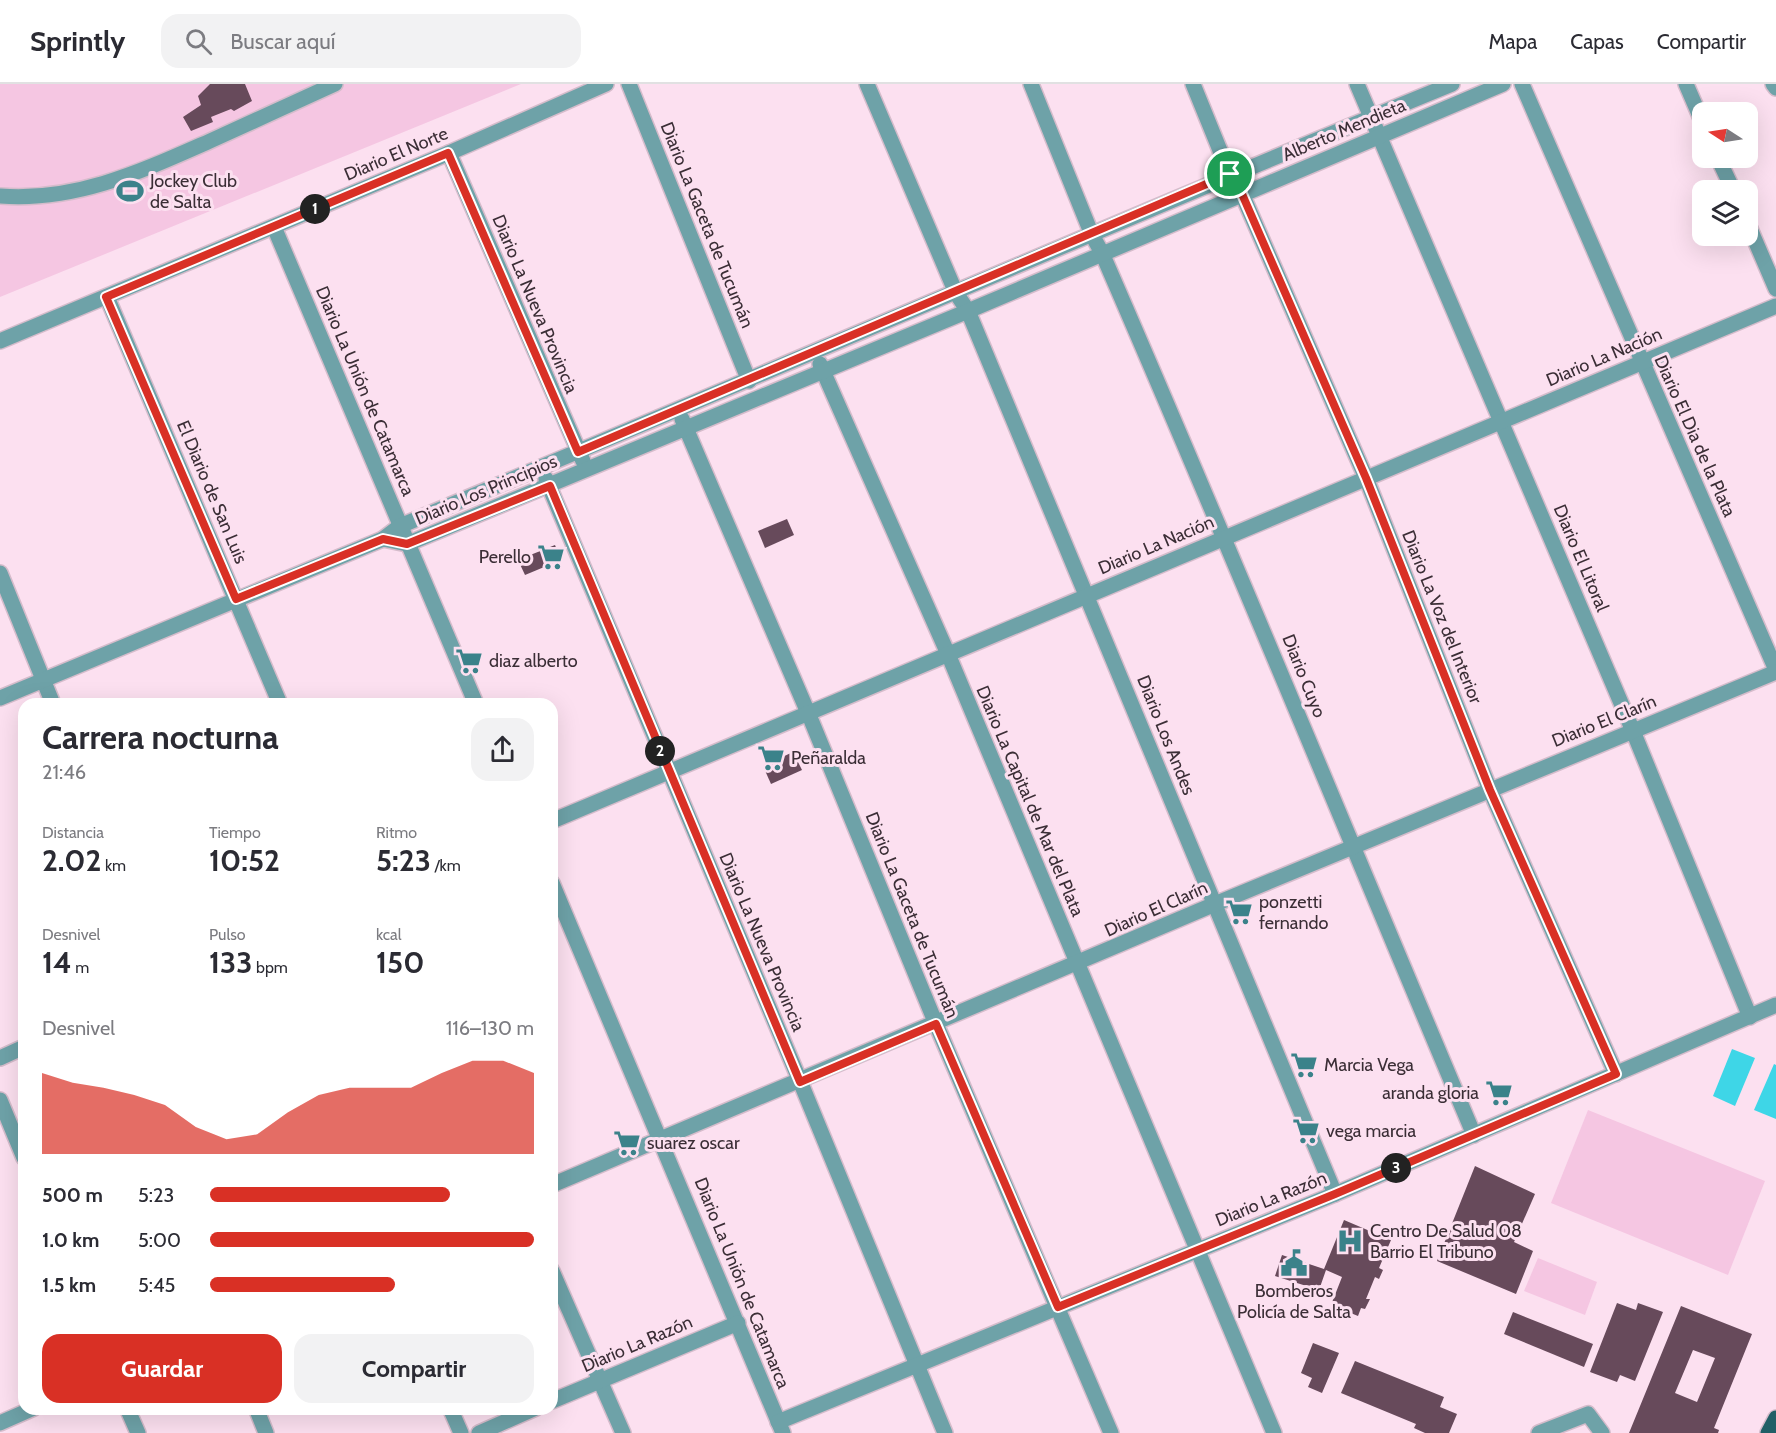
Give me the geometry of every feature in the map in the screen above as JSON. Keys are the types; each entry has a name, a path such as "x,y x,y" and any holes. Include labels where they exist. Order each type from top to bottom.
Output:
{"main road":[{"path":"1768,1433 1776,1418"}],"street":[{"path":"0,196 46,196 112,182 335,84"},
{"name":"Diario El Norte","path":"0,341 274,227 606,84"},
{"name":"Diario La Gaceta de Tucumán","path":"629,84 749,381"},
{"name":"Diario Los Andes","path":"867,84 956,293 968,312 1335,1194"},
{"name":"Diario Cuyo","path":"1031,84 1092,235 1102,253 1226,537 1352,847 1474,1135"},
{"name":"Diario La Voz del Interior","path":"1193,84 1230,174 1242,194 1366,478 1490,790 1616,1074"},
{"name":"Diario El Litoral","path":"1358,84 1634,731 1750,1017"},
{"name":"Alberto Mendieta","path":"956,293 1230,174 1452,84"},
{"name":"Alberto Mendieta","path":"968,312 1503,84"},
{"name":"Diario El Dia de la Plata","path":"1522,84 1776,671"},
{"path":"1686,84 1694,102"},
{"path":"1773,84 1776,88"},
{"name":"Diario La Nueva Provincia","path":"448,153 587,469"},
{"name":"Diario La Unión de Catamarca","path":"274,227 473,698"},
{"path":"1757,246 1776,289"},
{"name":"Diario Los Principios","path":"0,698 383,539 400,526 956,293"},
{"name":"El Diario de San Luis","path":"106,297 277,698"},
{"name":"Diario La Nación","path":"558,818 1776,306"},
{"name":"Diario Los Principios","path":"383,539 407,544 968,312"},
{"name":"Diario La Capital de Mar del Plata","path":"815,353 948,654 1274,1433"},
{"name":"Diario La Gaceta de Tucumán","path":"679,410 809,714 936,1024 1111,1433"},
{"name":"Diario La Nueva Provincia","path":"541,468 945,1433"},
{"path":"0,573 50,698"},
{"name":"Diario El Clarín","path":"558,1182 800,1082 1215,904 1776,671"},
{"name":"Diario La Unión de Catamarca","path":"558,897 781,1427"},
{"name":"Diario La Razón","path":"781,1427 916,1367 1335,1194 1776,1005"},
{"path":"0,1058 18,1050"},
{"path":"0,1100 18,1144"},
{"path":"558,1283 623,1433"},
{"name":"Diario La Razón","path":"558,1398 738,1323"},
{"path":"1539,1433 1588,1414 1602,1433"},
{"path":"0,1423 18,1415"},
{"path":"130,1415 138,1433"},
{"path":"259,1415 266,1433"},
{"path":"453,1415 461,1433"},
{"path":"479,1433 520,1415"}],"shaded area":[{"name":"Jockey Club de Salta","path":"0,84 521,84 0,297"},
{"path":"1588,1110 1765,1181 1728,1275 1551,1203"},
{"path":"1538,1258 1597,1282 1585,1315 1524,1291"}],"water":[{"path":"1732,1049 1755,1058 1735,1106 1713,1096"},
{"path":"1774,1064 1776,1065 1776,1119 1754,1110"}],"building":[{"path":"210,84 245,84 252,101 234,111 231,109 211,117 213,122 191,131 183,117 201,105 198,96"},
{"path":"787,519 794,535 765,548 758,531"},
{"path":"555,545 561,560 525,575 518,560"},
{"path":"793,752 802,770 771,784 763,766"},
{"path":"1475,1166 1535,1194 1514,1242 1533,1251 1516,1294 1437,1261"},
{"path":"1344,1220 1391,1240 1379,1268 1383,1270 1379,1279 1375,1277 1366,1299 1370,1299 1365,1309 1361,1308 1358,1316 1331,1305 1342,1277 1326,1270 1319,1290 1275,1276 1282,1255 1324,1269"},
{"path":"1617,1303 1636,1310 1638,1303 1663,1312 1635,1381 1620,1375 1617,1382 1590,1372"},
{"path":"1681,1306 1752,1334 1714,1428 1719,1430 1718,1433 1629,1433","holes":["1693,1350 1715,1358 1697,1402 1675,1393"]},
{"path":"1513,1312 1593,1344 1584,1367 1504,1334"},
{"path":"1313,1343 1339,1353 1322,1393 1308,1387 1312,1378 1301,1373"},
{"path":"1355,1361 1444,1397 1440,1407 1457,1414 1449,1433 1425,1433 1414,1428 1416,1424 1341,1393"}],"place":[{"name":"Jockey Club de Salta","path":"130,191"},
{"name":"Perello","path":"551,557"},
{"name":"diaz alberto","path":"469,661"},
{"name":"Peñaralda","path":"771,758"},
{"name":"ponzetti fernando","path":"1239,912"},
{"name":"Marcia Vega","path":"1304,1065"},
{"name":"aranda gloria","path":"1499,1093"},
{"name":"vega marcia","path":"1306,1131"},
{"name":"suarez oscar","path":"627,1143"},
{"name":"Centro De Salud 08 Barrio El Tribuno","path":"1350,1241"},
{"name":"Bomberos Policía de Salta","path":"1294,1263"}],"route":[{"path":"448,153 578,452 956,293 1230,174 1242,194 1366,478 1490,790 1616,1074 1335,1194 1058,1307 936,1024 800,1082 550,486 407,544 383,539 236,599 106,297 448,153"}]}
